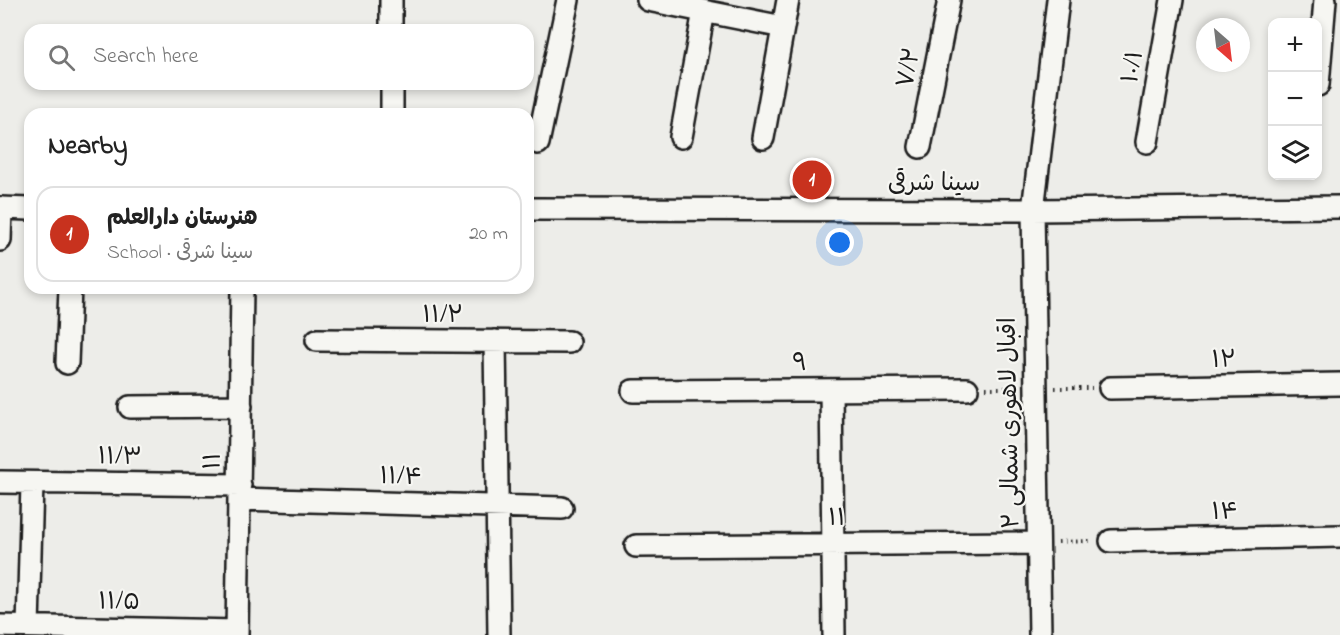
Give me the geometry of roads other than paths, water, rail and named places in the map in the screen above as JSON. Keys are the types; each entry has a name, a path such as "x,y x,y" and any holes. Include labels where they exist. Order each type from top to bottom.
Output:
{"street":[{"path":"391,0 391,24"},
{"path":"538,143 568,0"},
{"path":"648,0 783,27"},
{"path":"763,138 788,0"},
{"name":"۷/۲","path":"920,147 950,0"},
{"name":"اقبال لاهوری شمالی ۲","path":"1040,635 1033,210 1058,0"},
{"name":"۱۰/۱","path":"1147,142 1172,0"},
{"path":"1318,72 1325,0"},
{"path":"681,137 704,11"},
{"path":"392,90 392,108"},
{"name":"سینا شرقی","path":"534,209 1033,210 1340,207"},
{"path":"0,240 1,208 24,208"},
{"path":"67,363 70,294"},
{"name":"۱۱","path":"237,633 242,294"},
{"name":"۱۱/۲","path":"317,340 569,342"},
{"path":"495,341 499,635"},
{"name":"۱۲","path":"1110,388 1340,384"},
{"name":"۹","path":"633,392 967,388"},
{"path":"831,390 834,635"},
{"path":"130,407 241,406"},
{"name":"۱۱/۳","path":"0,482 239,492"},
{"path":"28,627 32,483"},
{"name":"۱۱/۴","path":"239,492 497,507 562,508"},
{"name":"۱۴","path":"1111,541 1340,536"},
{"name":"۱۱","path":"636,546 1038,543"},
{"name":"۱۱/۵","path":"0,626 237,633"}],"place":[{"name":"هنرستان دارالعلم","path":"812,180"}]}
